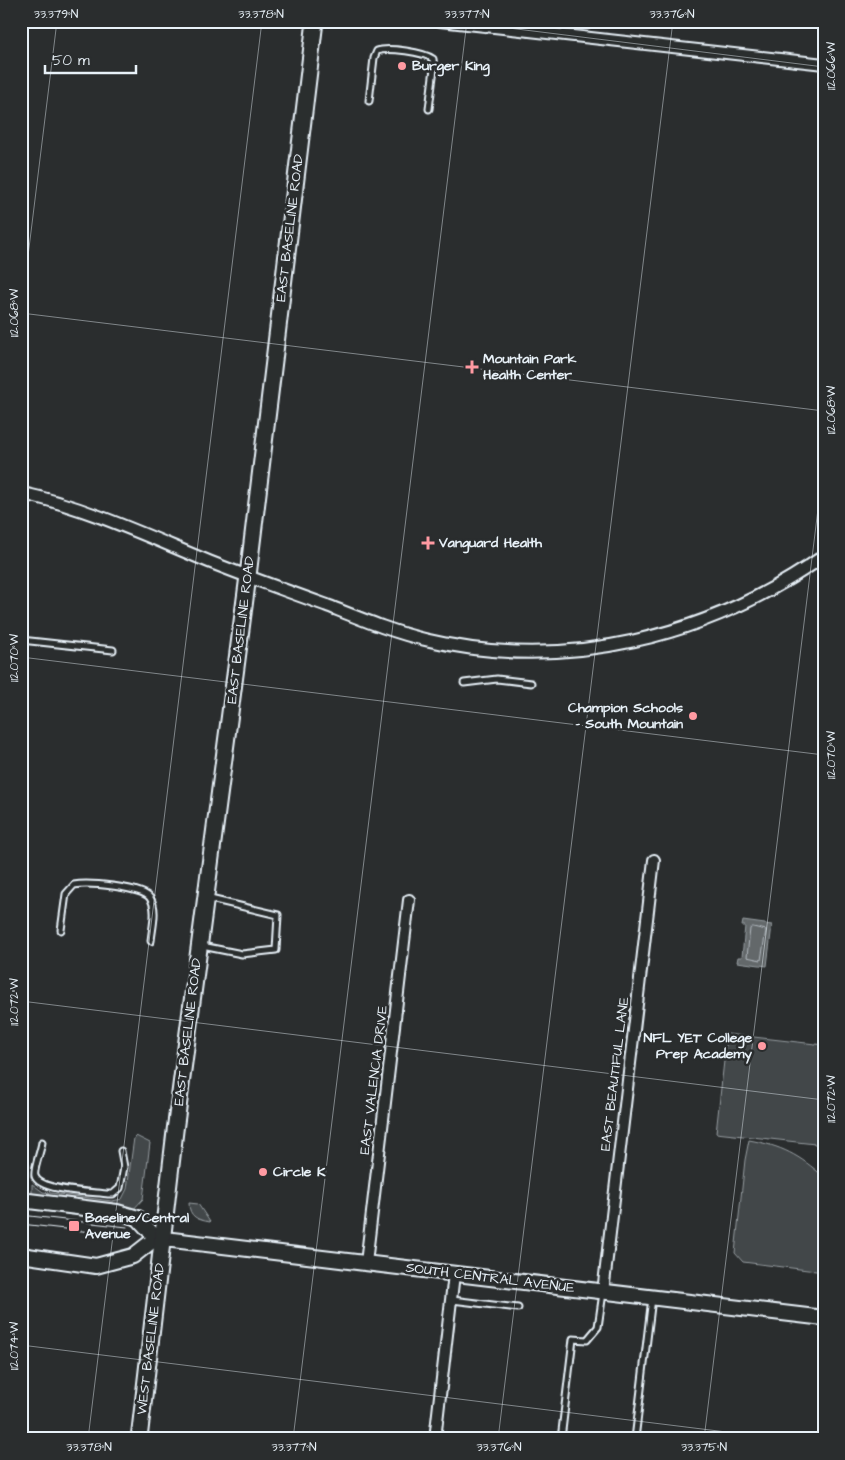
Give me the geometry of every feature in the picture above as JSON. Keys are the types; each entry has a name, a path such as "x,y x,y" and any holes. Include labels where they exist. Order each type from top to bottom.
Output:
{"main road":[{"name":"EAST BASELINE ROAD","path":"159,1238 200,946 248,576 314,21"},
{"path":"21,1200 117,1212 138,1218 159,1238 133,1256 96,1266 21,1255"},
{"name":"SOUTH CENTRAL AVENUE","path":"159,1238 824,1318"},
{"name":"WEST BASELINE ROAD","path":"139,1439 159,1238"}],"street":[{"path":"440,21 824,64"},
{"path":"21,493 99,518 387,628 426,640 488,650 540,651 630,642 684,628 765,593 824,556"},
{"name":"EAST BEAUTIFUL LANE","path":"603,1292 654,860"},
{"name":"EAST VALENCIA DRIVE","path":"366,1263 409,900"},
{"path":"435,1439 454,1274"}],"lane":[{"path":"369,101 374,58 377,51 385,49 426,55 433,59 434,68 429,109"},
{"path":"21,640 113,650"},
{"path":"464,683 497,679 531,683"},
{"path":"61,930 66,894 74,885 134,890 146,893 151,899 154,912 151,940"},
{"path":"200,946 242,954 276,950 278,915 206,898"},
{"path":"42,1142 40,1158 34,1169 35,1178 39,1182 50,1187 108,1194 113,1194 120,1188 124,1168 121,1151"},
{"path":"561,1439 573,1339 587,1340 598,1327 603,1292"},
{"path":"635,1439 652,1298"},
{"path":"452,1300 518,1308"}],"shaded area":[{"path":"727,1034 824,1045 824,1145 716,1133"},
{"path":"136,1136 150,1143 143,1199 131,1212 66,1198 32,1200 32,1184 43,1192 112,1201 122,1199 127,1189 134,1138"},
{"path":"749,1140 790,1152 824,1177 824,1272 743,1262 735,1253 745,1160"},
{"path":"189,1203 198,1204 210,1222 192,1215"}],"water":[{"path":"743,921 772,925 767,966 737,962 738,957 742,957 745,926 742,926"}],"tram line":[{"path":"21,1215 127,1227"},
{"path":"21,1224 126,1236"}],"place":[{"name":"Burger King","path":"402,66"},
{"name":"Mountain Park Health Center","path":"472,367"},
{"name":"Vanguard Health","path":"428,543"},
{"name":"Champion Schools - South Mountain","path":"693,716"},
{"name":"NFL YET College Prep Academy","path":"762,1046"},
{"name":"Circle K","path":"263,1172"},
{"name":"Baseline/Central Avenue","path":"74,1226"}]}
